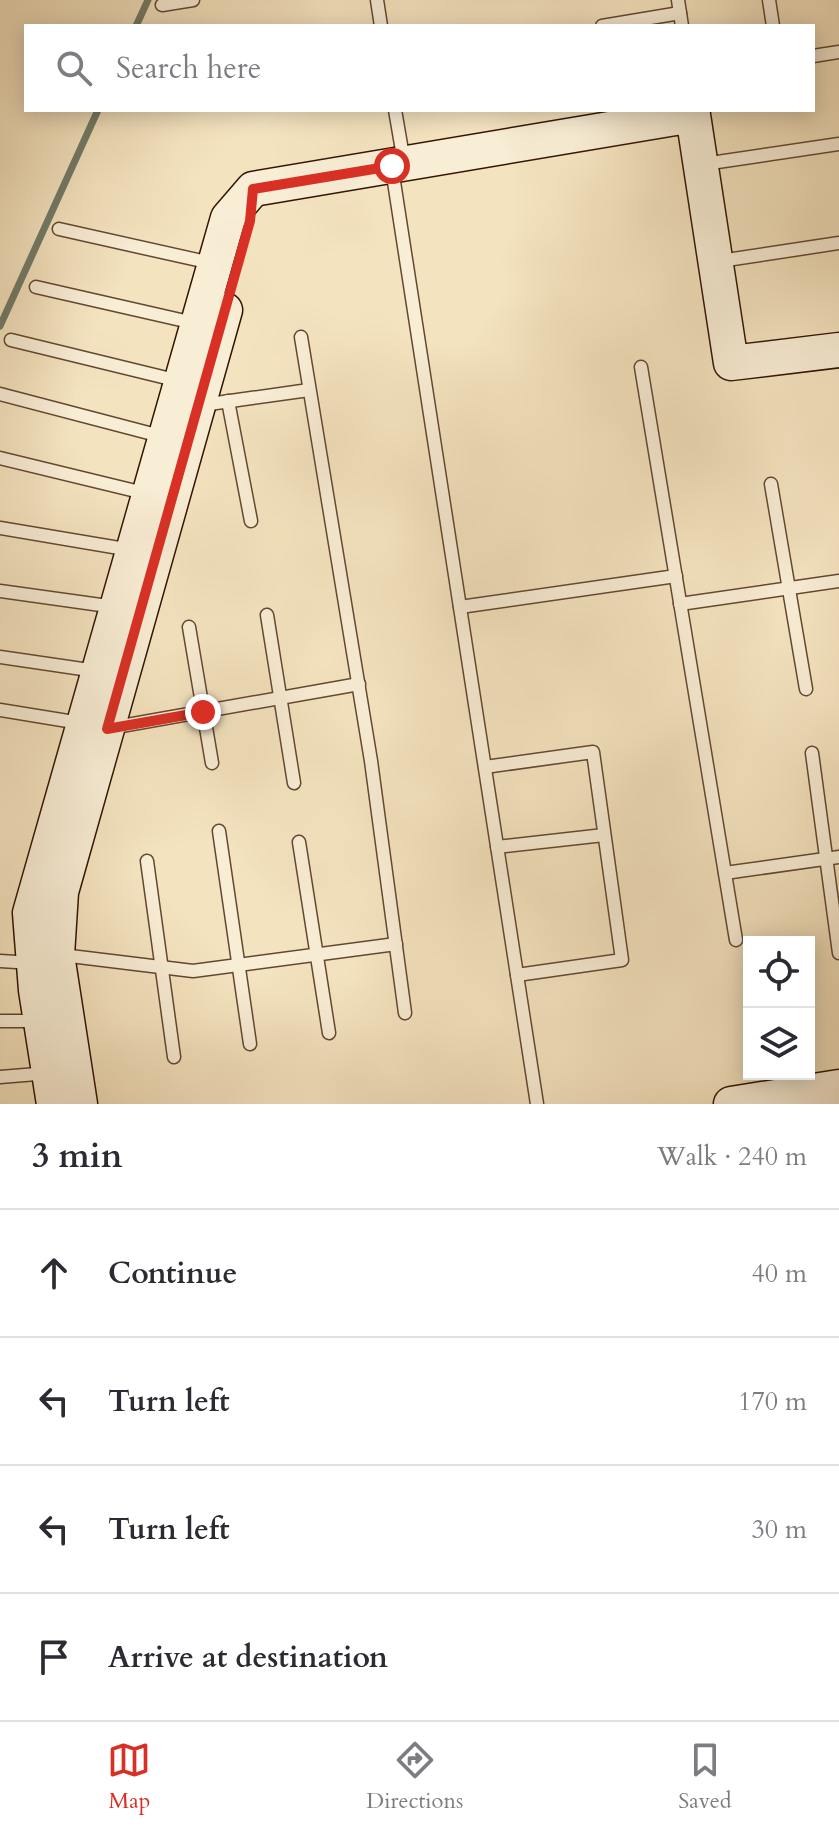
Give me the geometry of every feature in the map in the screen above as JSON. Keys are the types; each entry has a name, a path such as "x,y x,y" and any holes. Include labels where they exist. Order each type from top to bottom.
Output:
{"street":[{"path":"94,726 97,671 164,437 202,396 197,324 214,264 228,218 253,189 693,113 731,363 839,350"},
{"path":"51,1089 41,1021 46,959 94,726 202,396 250,221 253,189"},
{"path":"46,959 80,1104"},
{"path":"731,1104 839,1087"}],"lane":[{"path":"162,5 193,0"},
{"path":"377,0 381,24"},
{"path":"769,0 773,24"},
{"path":"614,24 680,13"},
{"path":"815,56 839,52"},
{"path":"395,112 398,165 460,607 537,1104"},
{"path":"700,165 839,144"},
{"path":"59,229 214,264"},
{"path":"715,262 839,243"},
{"path":"36,287 197,324"},
{"path":"301,337 359,684 405,1013"},
{"path":"11,340 202,396 309,390"},
{"path":"641,367 736,940"},
{"path":"0,394 164,437"},
{"path":"202,396 251,521"},
{"path":"0,458 148,494"},
{"path":"771,484 806,689"},
{"path":"0,528 131,550"},
{"path":"460,607 676,576"},
{"path":"680,604 839,581"},
{"path":"0,591 115,607"},
{"path":"267,615 294,783"},
{"path":"189,627 212,763"},
{"path":"0,657 97,671"},
{"path":"0,710 94,726 203,712 359,684"},
{"path":"485,767 593,752 622,960 517,975"},
{"path":"812,753 833,858 839,953"},
{"path":"219,831 250,1044"},
{"path":"497,847 604,835"},
{"path":"299,842 329,1033"},
{"path":"725,873 833,858"},
{"path":"147,861 174,1057"},
{"path":"0,961 46,959 193,971 396,944"},
{"path":"0,1021 41,1021"},
{"path":"0,1077 51,1089"}],"waterway":[{"path":"137,24 148,0"},
{"path":"0,326 97,112"}],"route":[{"path":"203,712 107,729 250,221 253,189 392,166"}]}
